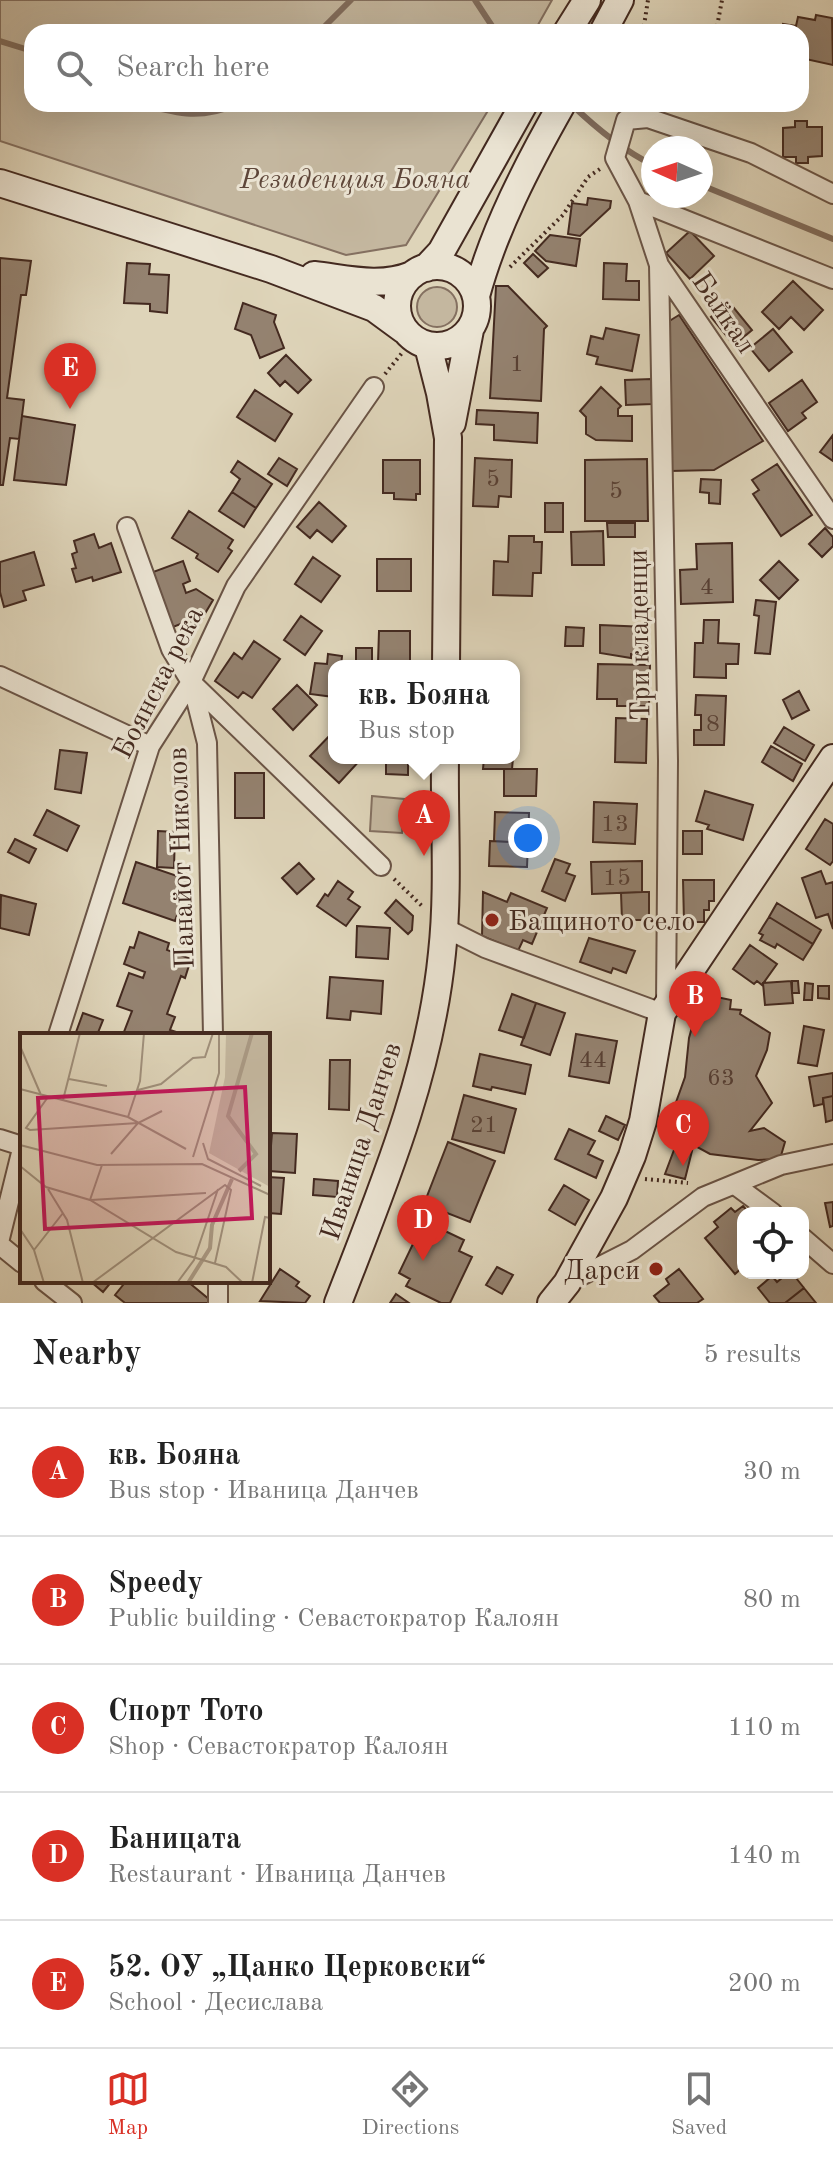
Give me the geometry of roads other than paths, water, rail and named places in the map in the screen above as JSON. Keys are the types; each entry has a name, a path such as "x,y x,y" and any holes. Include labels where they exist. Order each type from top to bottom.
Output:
{"main road":[{"path":"607,24 620,0"},
{"path":"448,438 413,341 398,317 398,295 441,252 519,112"},
{"path":"446,660 448,438 470,330 475,320 476,296 488,256 536,149 557,112"},
{"path":"0,183 271,269 374,308 390,318 413,341 450,344 470,330"},
{"path":"271,269 381,283 395,282 419,271 447,267 460,273 470,283 476,296"},
{"path":"559,1293 614,1198 632,1156 643,1121 664,1009 833,758"},
{"name":"Иваница Данчев","path":"338,1303 396,1153 428,1043 442,954 445,764"}],"street":[{"name":"Байкал","path":"833,194 751,153 648,118 626,120 615,158 638,201 659,265 833,519"},
{"path":"638,201 833,279"},
{"name":"Три кладенци","path":"659,265 668,761 664,1009"},
{"name":"Боянска река","path":"59,1033 150,746 191,682 236,586 374,387"},
{"path":"127,527 171,649 191,682 381,866"},
{"path":"0,676 150,746"},
{"name":"Панайот Николов","path":"191,682 207,743 213,1033"},
{"path":"443,927 485,948 664,1009"},
{"path":"0,1139 20,1147"},
{"path":"559,1293 632,1250 703,1197 781,1165 833,1154"},
{"path":"0,1238 20,1156"},
{"path":"735,1185 765,1207"},
{"path":"809,1243 833,1264"},
{"path":"0,1245 20,1261"},
{"path":"47,1283 72,1303"}],"waterway":[{"path":"327,24 351,0"},
{"path":"475,0 491,24"},
{"path":"0,41 24,48"},
{"path":"178,112 212,112"},
{"path":"579,112 641,158"},
{"path":"713,190 833,239"}],"place":[{"name":"52. ОУ „Цанко Церковски“","path":"70,409"},
{"name":"кв. Бояна","path":"424,856"},
{"name":"Бащиното село","path":"492,920"},
{"name":"Speedy","path":"695,1037"},
{"name":"Спорт Тото","path":"683,1166"},
{"name":"Баницата","path":"423,1261"},
{"name":"Дарси","path":"656,1269"}],"park label":[{"name":"Резиденция Бояна","path":"355,178"}]}
